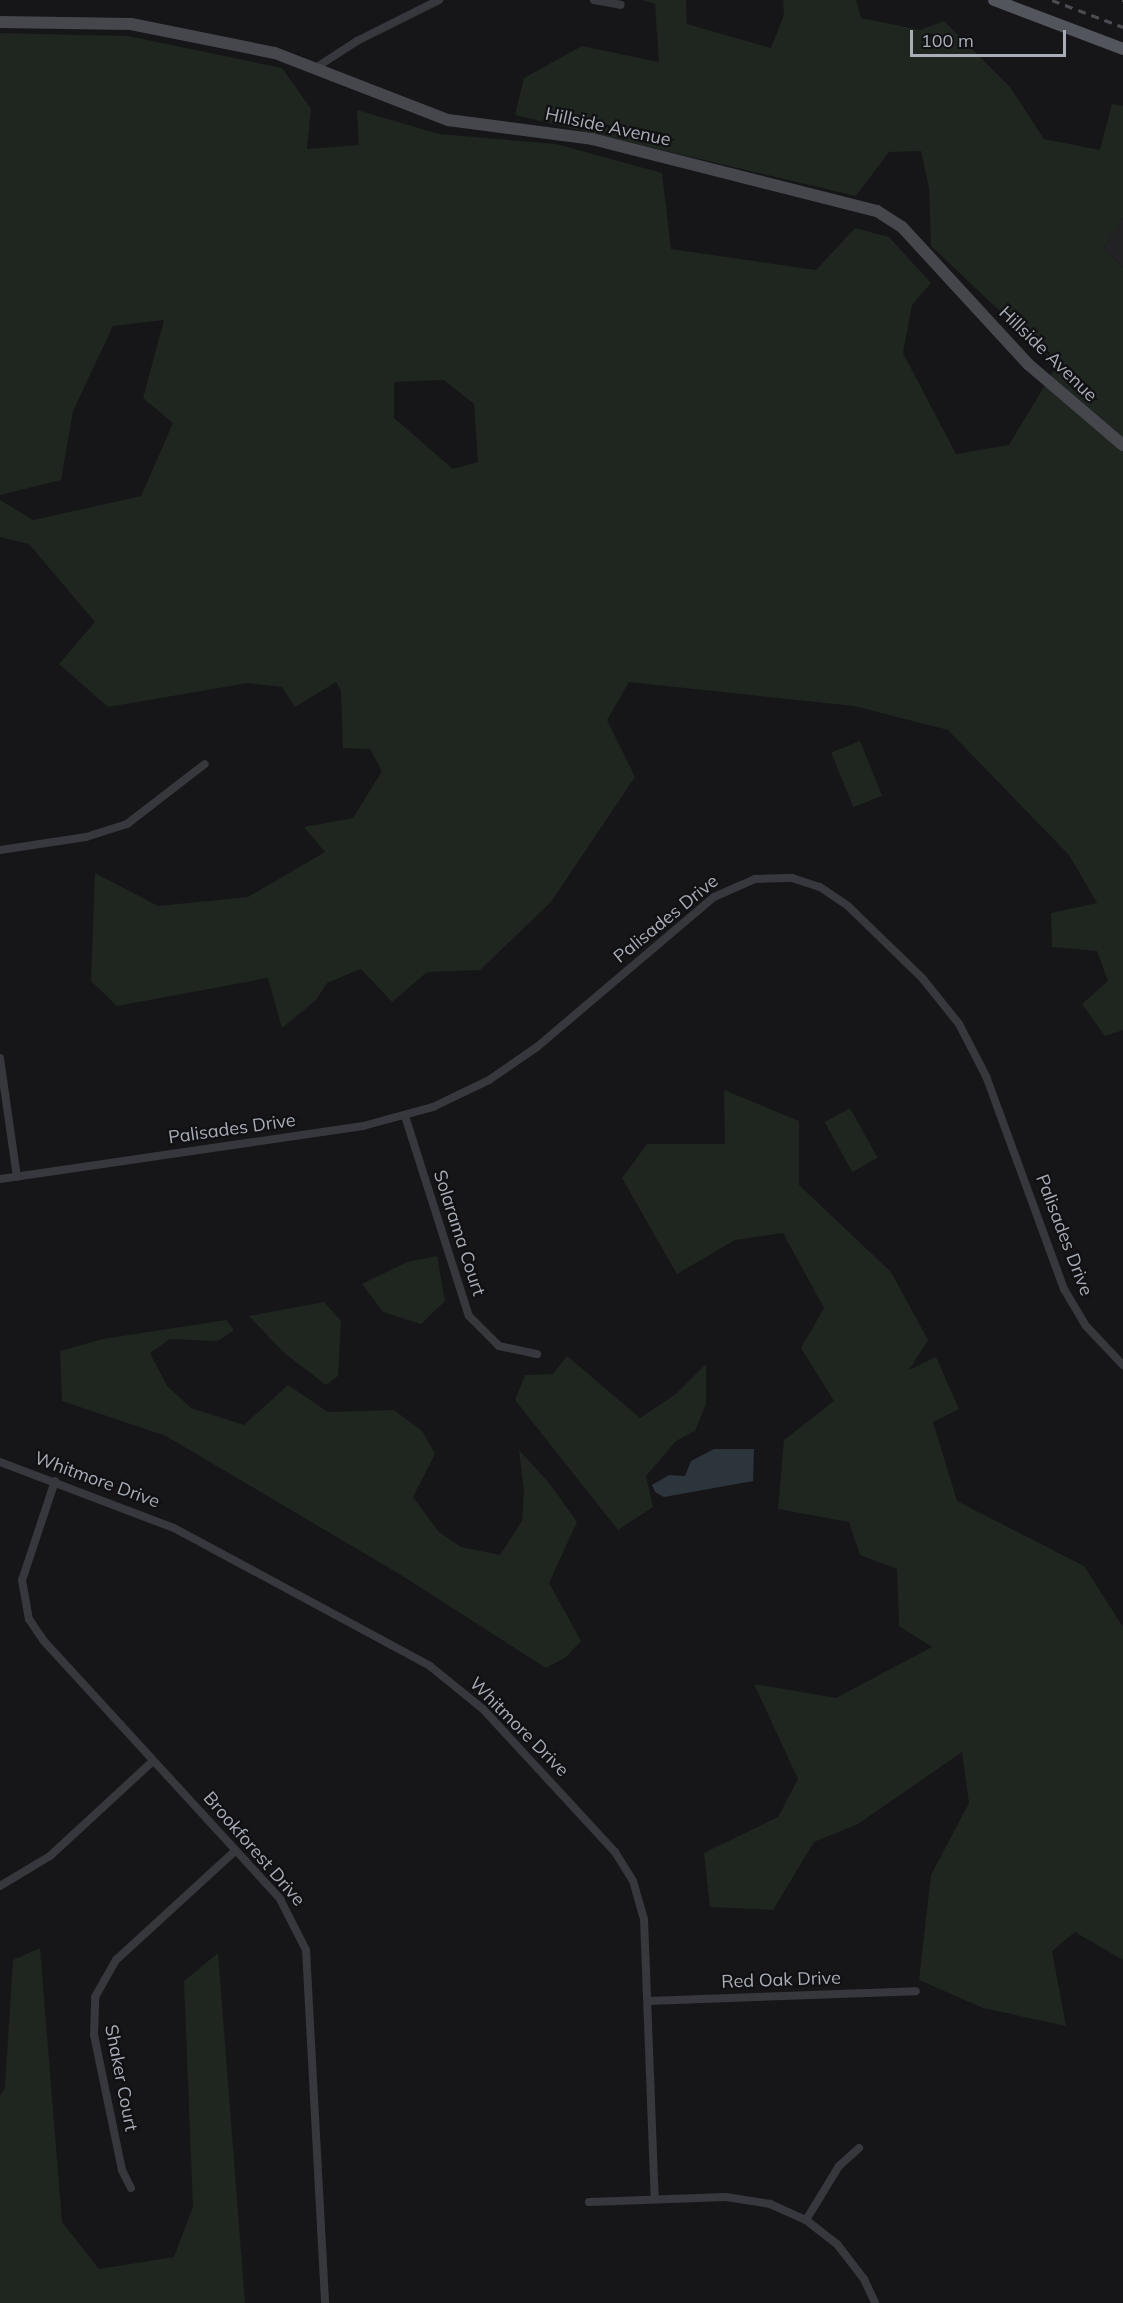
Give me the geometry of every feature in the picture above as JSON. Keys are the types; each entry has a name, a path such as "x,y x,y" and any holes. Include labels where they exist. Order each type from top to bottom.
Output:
{"main road":[{"path":"994,0 1123,49"}],"street":[{"path":"317,67 357,41 439,0"},
{"path":"594,0 621,4"},
{"name":"Hillside Avenue","path":"0,22 131,24 275,53 317,67 458,123 592,139 877,211 902,227 1028,364 1070,404 1123,445"},
{"path":"0,850 86,837 127,824 205,764"},
{"name":"Palisades Drive","path":"0,1179 363,1126 405,1116 464,1093 514,1064 730,887 763,878 806,881 848,906 923,979 959,1024 986,1076 1064,1288 1086,1326 1123,1365"},
{"path":"0,1058 17,1177"},
{"name":"Solarama Court","path":"405,1116 469,1316 499,1346 537,1354"},
{"name":"Whitmore Drive","path":"0,1462 174,1528 401,1648 457,1687 500,1727 624,1864 644,1919 655,2199"},
{"name":"Brookforest Drive","path":"54,1481 25,1565 25,1610 43,1640 285,1907 306,1950 325,2303"},
{"path":"0,1886 50,1856 153,1761"},
{"name":"Shaker Court","path":"131,2188 122,2170 94,2035 95,1997 116,1960 235,1851"},
{"name":"Red Oak Drive","path":"648,2001 916,1991"},
{"path":"806,2220 839,2166 859,2148"},
{"path":"589,2202 746,2198 770,2204 806,2220 853,2262 875,2303"}],"shaded area":[{"path":"642,0 686,0 687,24 771,48 784,15 783,0 856,0 861,18 920,30 944,21 1010,87 1044,139 1100,150 1112,104 1123,106 1123,218 1103,249 1123,267 1123,1030 1105,1036 1082,1004 1108,981 1097,951 1052,947 1051,913 1097,903 1069,855 948,730 854,706 629,682 607,720 635,777 551,902 480,970 427,972 392,1002 361,969 327,983 316,1000 282,1028 268,978 117,1006 91,981 95,873 158,906 248,897 325,852 304,827 353,818 382,771 370,749 343,748 341,691 336,682 295,707 282,687 248,683 108,707 59,664 95,622 29,544 0,537 0,500 33,520 141,496 173,423 143,398 164,320 113,326 73,411 61,480 0,495 0,33 128,36 282,68 311,109 307,149 359,145 357,110 439,134 556,144 662,173 671,249 816,270 855,228 889,237 931,283 912,305 903,353 956,454 1009,445 1057,365 931,246 929,188 921,151 889,152 856,196 515,115 524,78 582,46 659,62 655,4","holes":["444,380 474,404 478,462 453,469 394,418 394,382"]},
{"path":"1123,218 1123,267 1103,249"},
{"path":"860,741 882,796 853,807 831,753"},
{"path":"724,1090 799,1121 799,1185 891,1272 928,1340 909,1370 936,1357 959,1409 933,1422 957,1501 1084,1566 1123,1627 1123,1960 1075,1932 1052,1951 1066,2026 983,2008 919,1980 931,1875 969,1803 962,1752 858,1824 814,1842 773,1910 710,1907 704,1853 778,1817 798,1779 754,1684 836,1698 932,1647 899,1626 897,1569 860,1555 849,1522 778,1509 784,1440 834,1401 801,1348 824,1308 783,1233 735,1240 677,1274 622,1178 647,1144 725,1144"},
{"path":"850,1108 878,1158 852,1172 825,1122"},
{"path":"437,1256 445,1301 421,1324 383,1312 362,1284 407,1262"},
{"path":"324,1302 341,1321 338,1376 326,1385 283,1352 249,1316"},
{"path":"226,1320 234,1330 218,1341 170,1339 150,1353 167,1386 191,1408 244,1425 288,1385 328,1412 394,1410 422,1431 435,1454 413,1497 439,1532 461,1547 500,1555 522,1521 524,1492 519,1450 550,1484 577,1522 549,1583 581,1641 566,1657 546,1668 401,1575 166,1436 62,1401 60,1351 103,1339"},
{"path":"567,1356 640,1418 676,1394 706,1364 706,1404 695,1431 676,1441 646,1476 653,1507 618,1530 515,1400 525,1375 553,1374"},
{"path":"714,1449 754,1449 753,1481 664,1497 655,1492 652,1485 669,1475 685,1476 691,1461"},
{"path":"40,1948 62,2222 99,2269 174,2257 193,2207 184,1981 218,1953 245,2303 0,2303 0,2096 5,2087 13,1960"}],"railway":[{"path":"1052,0 1123,27"}]}
